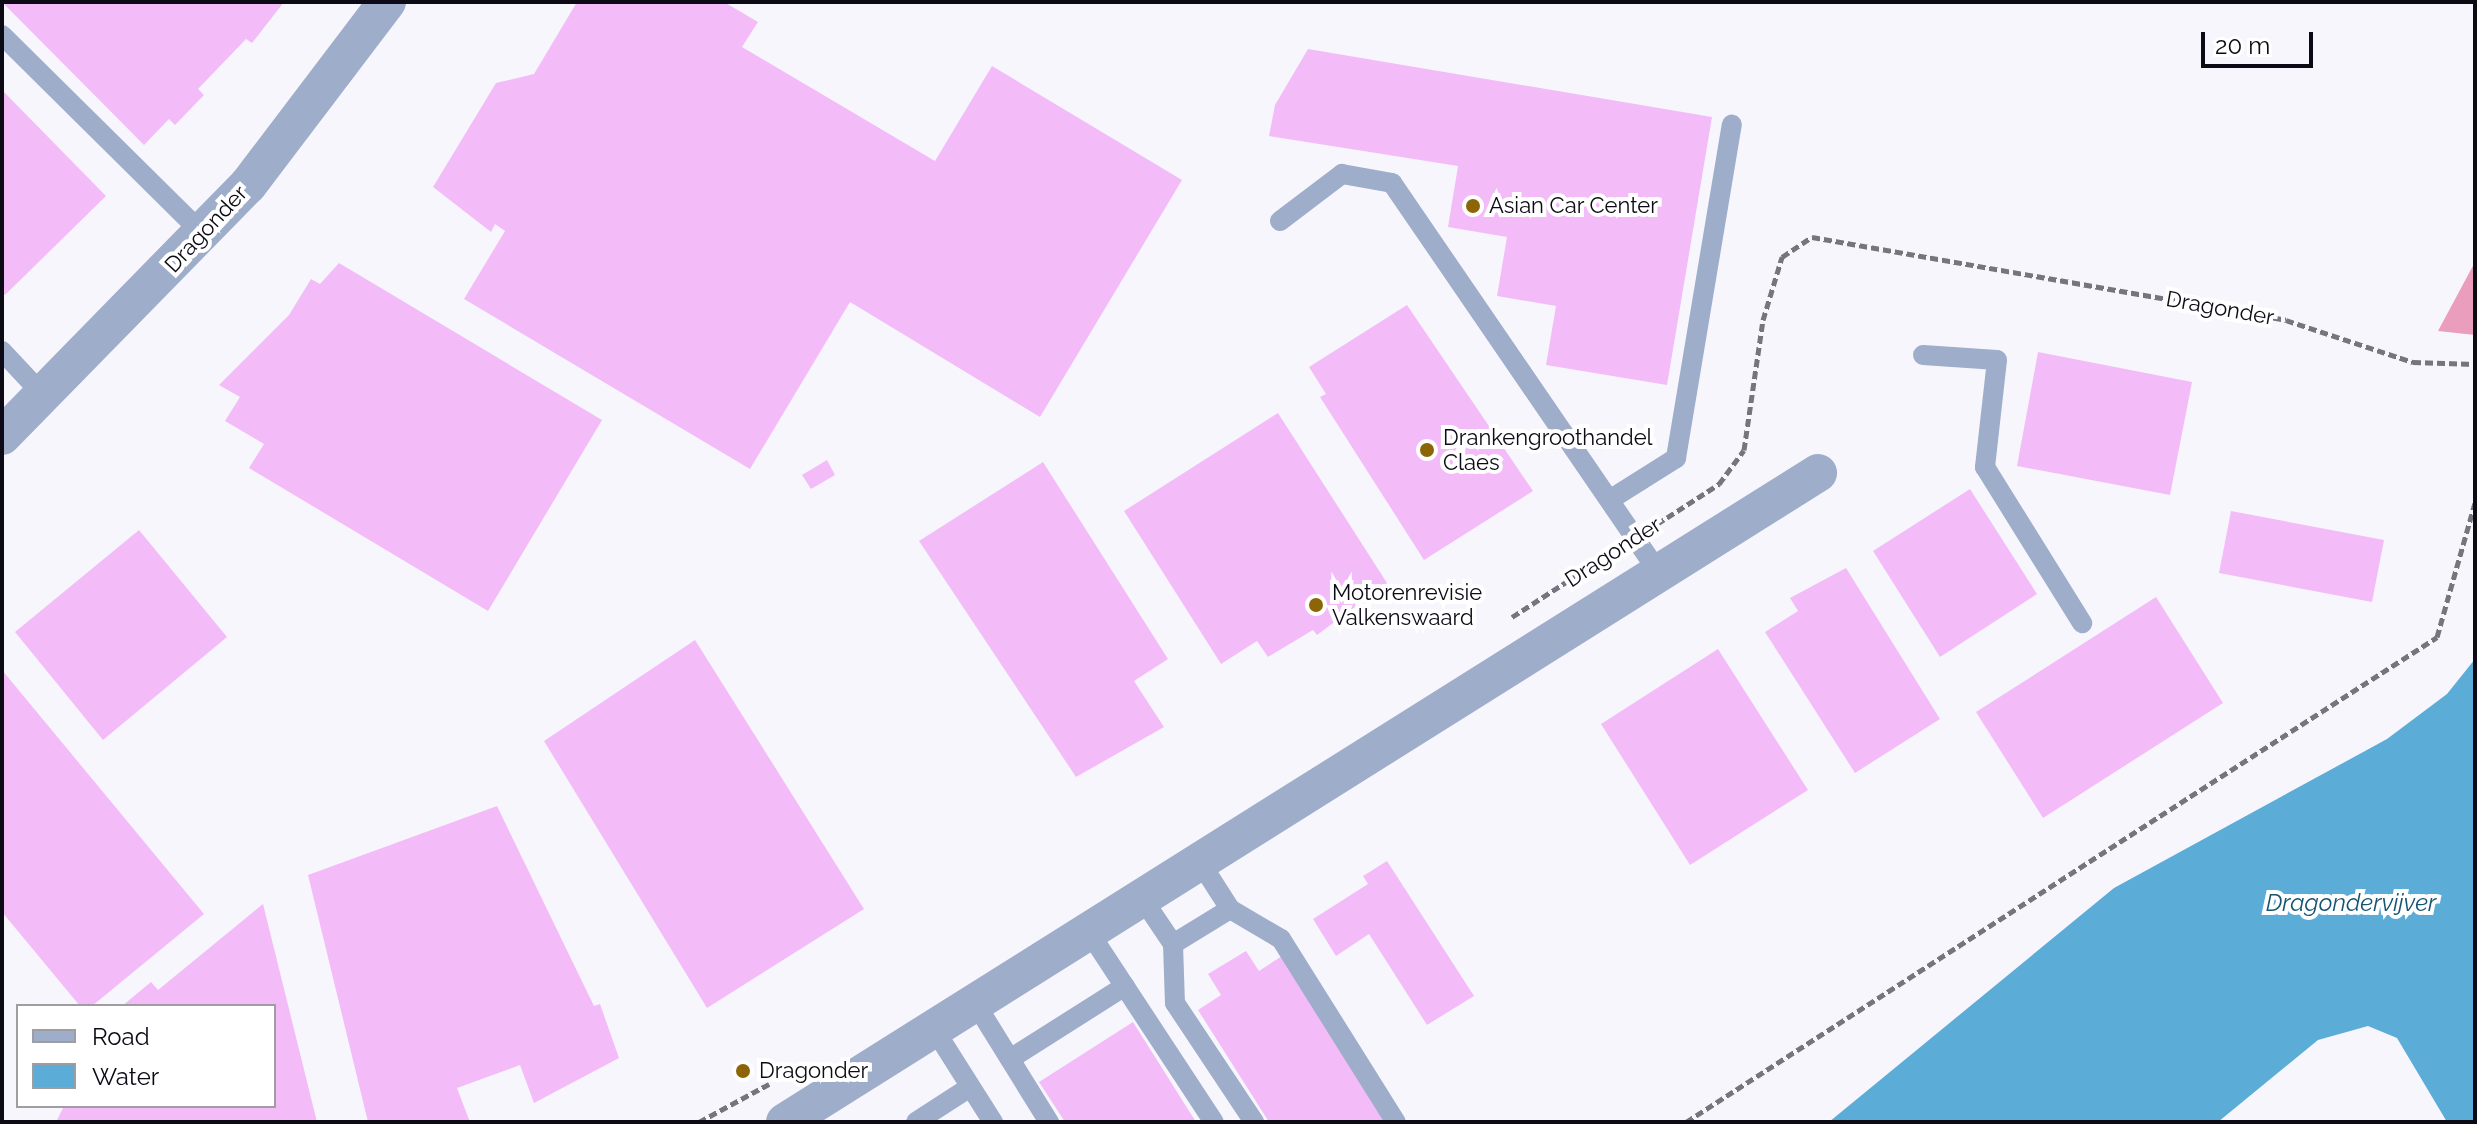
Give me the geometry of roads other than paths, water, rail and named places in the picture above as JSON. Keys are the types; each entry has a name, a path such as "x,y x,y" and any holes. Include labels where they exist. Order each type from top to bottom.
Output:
{"street":[{"name":"Dragonder","path":"2,436 46,398 248,185 387,2"},
{"name":"Dragonder","path":"806,1117 1142,898 1818,473"}],"lane":[{"path":"2,35 202,233"},
{"path":"1611,499 1676,458 1732,125"},
{"path":"1280,221 1342,174 1392,183 1638,536 1660,575"},
{"path":"2,351 46,398"},
{"path":"1923,355 1997,360 1985,467 2082,623"},
{"path":"1200,862 1230,909 1281,939 1396,1122"},
{"path":"1142,898 1173,944 1175,1003 1254,1122"},
{"path":"1173,944 1230,909"},
{"path":"1089,932 1214,1122"},
{"path":"1010,1059 1125,986"},
{"path":"977,1006 1049,1122"},
{"path":"936,1032 993,1122"},
{"path":"916,1122 970,1087"}],"water":[{"name":"Dragondervijver","path":"2475,659 2475,1122 2447,1122 2397,1038 2368,1026 2318,1040 2218,1122 1829,1122 2114,888 2387,739 2447,694"}],"place":[{"name":"Asian Car Center","path":"1473,206"},
{"name":"Drankengroothandel Claes","path":"1427,450"},
{"name":"Motorenrevisie Valkenswaard","path":"1316,605"},
{"name":"Dragonder","path":"743,1071"}]}
